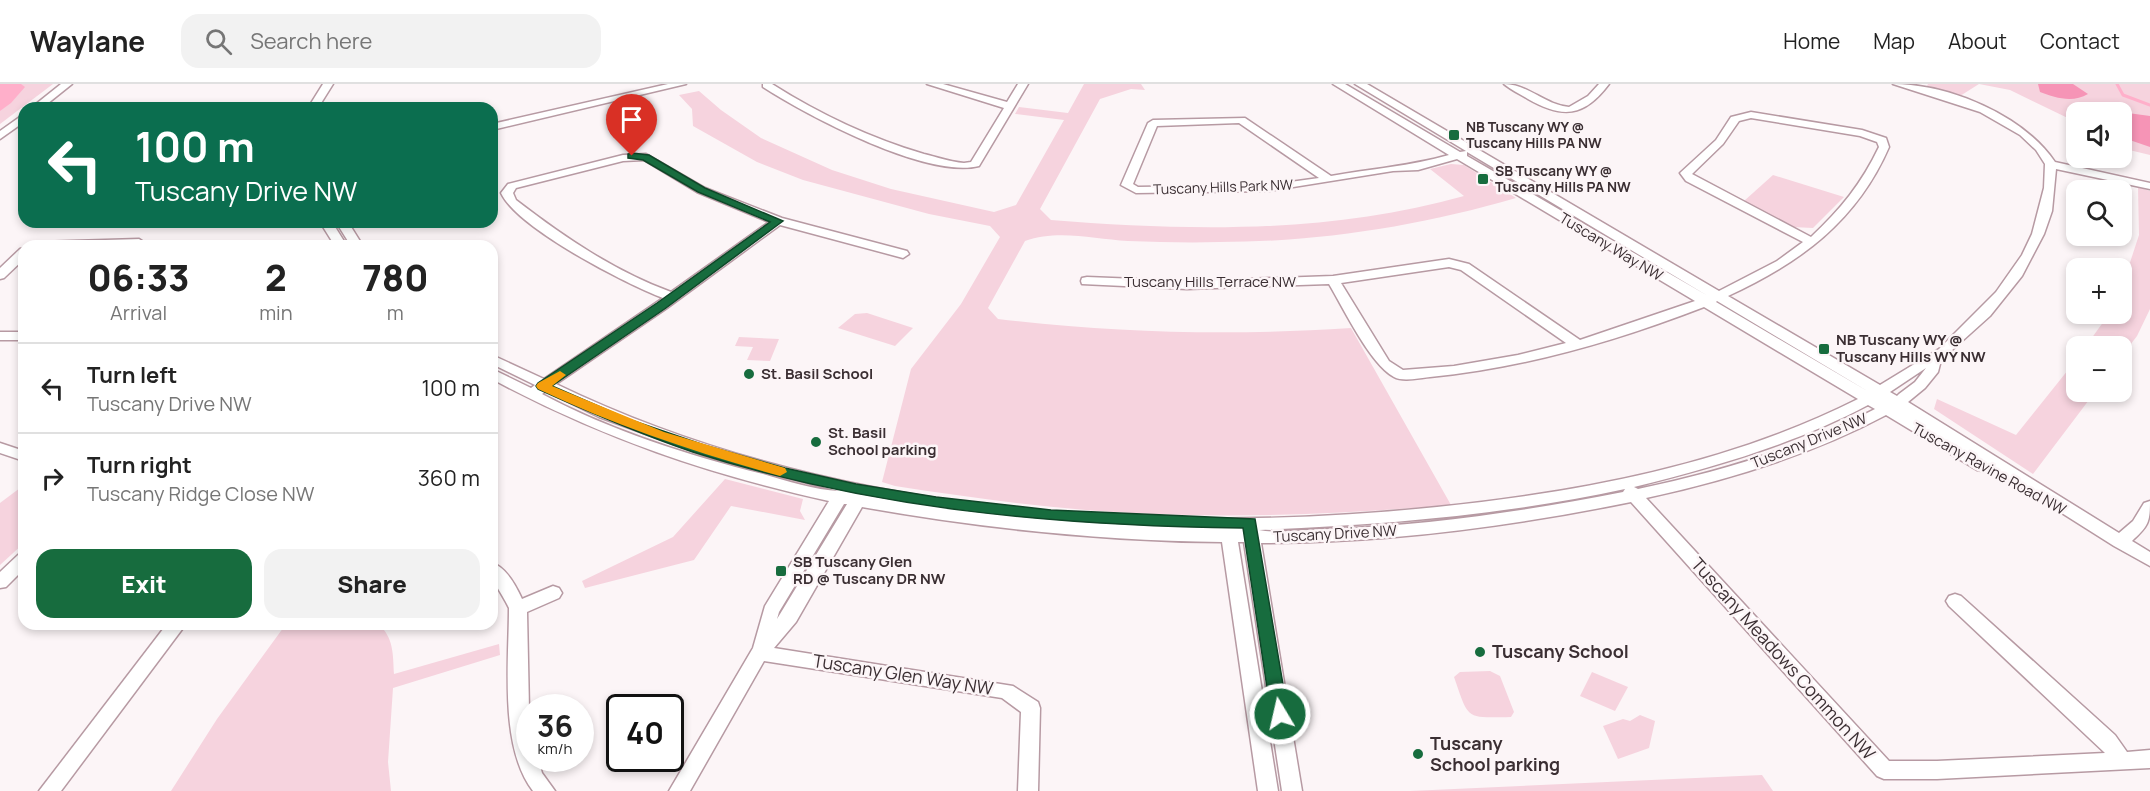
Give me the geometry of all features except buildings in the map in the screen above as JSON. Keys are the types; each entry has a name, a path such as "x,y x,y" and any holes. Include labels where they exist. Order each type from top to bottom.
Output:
{"street":[{"path":"44,102 67,84"},
{"path":"317,102 328,84"},
{"path":"498,120 655,84"},
{"path":"498,126 681,84"},
{"path":"932,84 1009,106"},
{"path":"767,85 796,104 838,126 913,154 959,167 975,164 1023,84"},
{"name":"Tuscany Way NW","path":"1338,84 1712,300 1889,406"},
{"name":"Tuscany Way NW","path":"1360,84 1455,150 1473,152 1712,300"},
{"path":"1509,84 1558,109 1572,112 1585,104 1604,84"},
{"path":"1898,84 1951,98 1992,115 2034,142 2051,164 2051,180 2045,212 2040,229 2023,264 1996,302 1978,321 1935,358"},
{"path":"1333,280 1384,364 1400,375 1454,370 1578,345 1637,328 1712,300 1812,242 1849,207 1868,181 1884,147 1882,140 1862,133 1751,115 1735,119 1728,134 1686,172 1690,179 1812,242"},
{"name":"Tuscany Hills Park NW","path":"1329,180 1241,120 1153,123 1127,185 1136,190 1208,191 1268,188 1329,180 1393,168 1418,167 1455,150"},
{"path":"0,136 18,122"},
{"path":"672,297 644,288 570,247 511,202 507,193 512,186 534,179 623,158 646,157 701,190 778,221 903,254"},
{"path":"2051,164 2150,186"},
{"path":"536,391 778,221"},
{"path":"0,275 18,258"},
{"name":"Tuscany Hills Terrace NW","path":"1087,281 1198,285 1333,280 1449,262 1465,267 1578,345"},
{"path":"0,336 18,336"},
{"name":"Tuscany Drive NW","path":"1629,491 1826,420 1874,396 1920,365 1935,358"},
{"name":"Tuscany Drive NW","path":"498,376 699,449 857,495 944,515 1050,528 1377,532 1469,524 1629,491 1707,479 1773,458 1839,431 1889,406 1914,389 1932,371 1935,358"},
{"name":"Tuscany Drive NW","path":"498,363 536,391 611,430 688,458 776,483 839,498 857,495"},
{"name":"Tuscany Ravine Road NW","path":"1889,406 2037,498 2096,527 2150,560"},
{"path":"0,448 18,454"},
{"name":"Tuscany Meadows Common NW","path":"1629,491 1884,770 1937,770 2150,759"},
{"path":"679,791 759,653 790,617 857,495"},
{"path":"759,653 771,611 839,498"},
{"path":"2120,542 2139,525 2150,507"},
{"path":"1251,530 1292,791"},
{"path":"1228,531 1268,791"},
{"path":"0,582 18,565"},
{"path":"498,576 508,588 518,608 519,732 534,777 545,791"},
{"path":"518,608 553,593"},
{"path":"1955,601 2108,741 2122,760"},
{"path":"49,791 172,630"},
{"name":"Tuscany Glen Way NW","path":"759,653 1006,692 1031,708 1028,791"}],"shaded area":[{"path":"0,84 53,84 29,102 18,102 18,110 0,124"},
{"path":"0,84 21,84 25,87 11,103 0,111"},
{"path":"1084,84 1141,84 1145,90 1131,89 1100,99 1040,209 1051,220 1207,227 1310,223 1362,217 1464,196 1430,169 1451,164 1464,165 1516,198 1406,224 1294,239 1185,242 1128,241 1063,235 1038,237 1025,241 988,308 998,319 1131,330 1262,332 1351,328 1451,505 1288,515 1152,514 1005,502 895,486 882,482 911,369 961,304 1000,237 990,226 929,214 803,180 757,162 693,126 692,109 679,95 699,91 721,110 761,138 832,170 891,189 994,212 1016,205 1064,120 1015,114 1019,107 1068,113"},
{"path":"1928,84 1979,84 1960,96 1927,86"},
{"path":"1979,84 2150,84 2150,155 2132,151 2132,102 2066,102 2066,117 2010,90"},
{"path":"2038,84 2073,84 2088,94 2070,99 2058,98 2040,92"},
{"path":"2132,114 2150,116 2150,147 2132,141"},
{"path":"1773,175 1844,197 1813,228 1792,227 1744,201"},
{"path":"2138,187 2150,191 2150,309 2132,343 2132,336 2093,336 2102,324 2132,324 2131,258 2139,235"},
{"path":"867,313 913,328 895,346 838,328 855,314"},
{"path":"739,337 779,339 770,361 747,360 753,347 735,346"},
{"path":"2066,372 2066,402 2087,402 2033,474 1934,409 1937,399 2016,435"},
{"path":"725,479 803,499 800,511 805,520 731,506 694,560 585,588 582,581 673,537"},
{"path":"18,490 18,548 0,565 0,503"},
{"path":"282,630 384,630 393,653 394,674 499,644 500,655 393,688 388,762 391,791 171,791 217,719"},
{"path":"1490,671 1500,676 1514,712 1511,717 1477,716 1466,709 1454,677 1460,672"},
{"path":"1592,672 1628,687 1615,711 1580,696"},
{"path":"1640,715 1655,721 1649,748 1618,759 1603,726 1623,719 1630,721"},
{"path":"1762,775 1773,791 1410,791"}],"waterway":[{"path":"2117,84 2123,95 2150,105"}],"slow traffic":[{"path":"560,375 542,386 623,422 720,455 780,472"}],"place":[{"name":"NB Tuscany WY @ Tuscany Hills PA NW","path":"1454,135"},
{"name":"SB Tuscany WY @ Tuscany Hills PA NW","path":"1483,179"},
{"name":"NB Tuscany WY @ Tuscany Hills WY NW","path":"1824,349"},
{"name":"St. Basil School","path":"749,374"},
{"name":"St. Basil School parking","path":"816,442"},
{"name":"SB Tuscany Glen RD @ Tuscany DR NW","path":"781,571"},
{"name":"Tuscany School","path":"1480,652"},
{"name":"Tuscany School parking","path":"1418,754"}],"route":[{"path":"632,156 646,157 701,190 778,221 662,305 542,386 623,422 699,449 785,473 856,489 993,510 1051,516 1153,522 1250,523 1280,714"}]}
